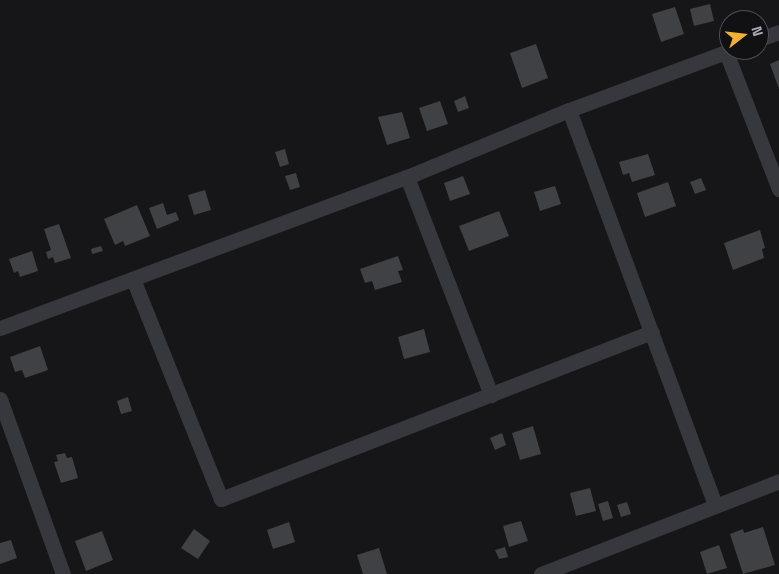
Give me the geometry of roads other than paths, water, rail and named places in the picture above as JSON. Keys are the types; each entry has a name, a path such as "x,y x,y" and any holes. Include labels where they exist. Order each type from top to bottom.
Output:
{"street":[{"path":"0,328 407,177 569,110 719,54"},
{"path":"731,60 779,189"},
{"path":"569,110 715,505"},
{"path":"407,177 491,395"},
{"path":"133,279 221,499 652,332"},
{"path":"0,399 61,574"},
{"path":"541,574 559,571 715,505 779,481"}]}
